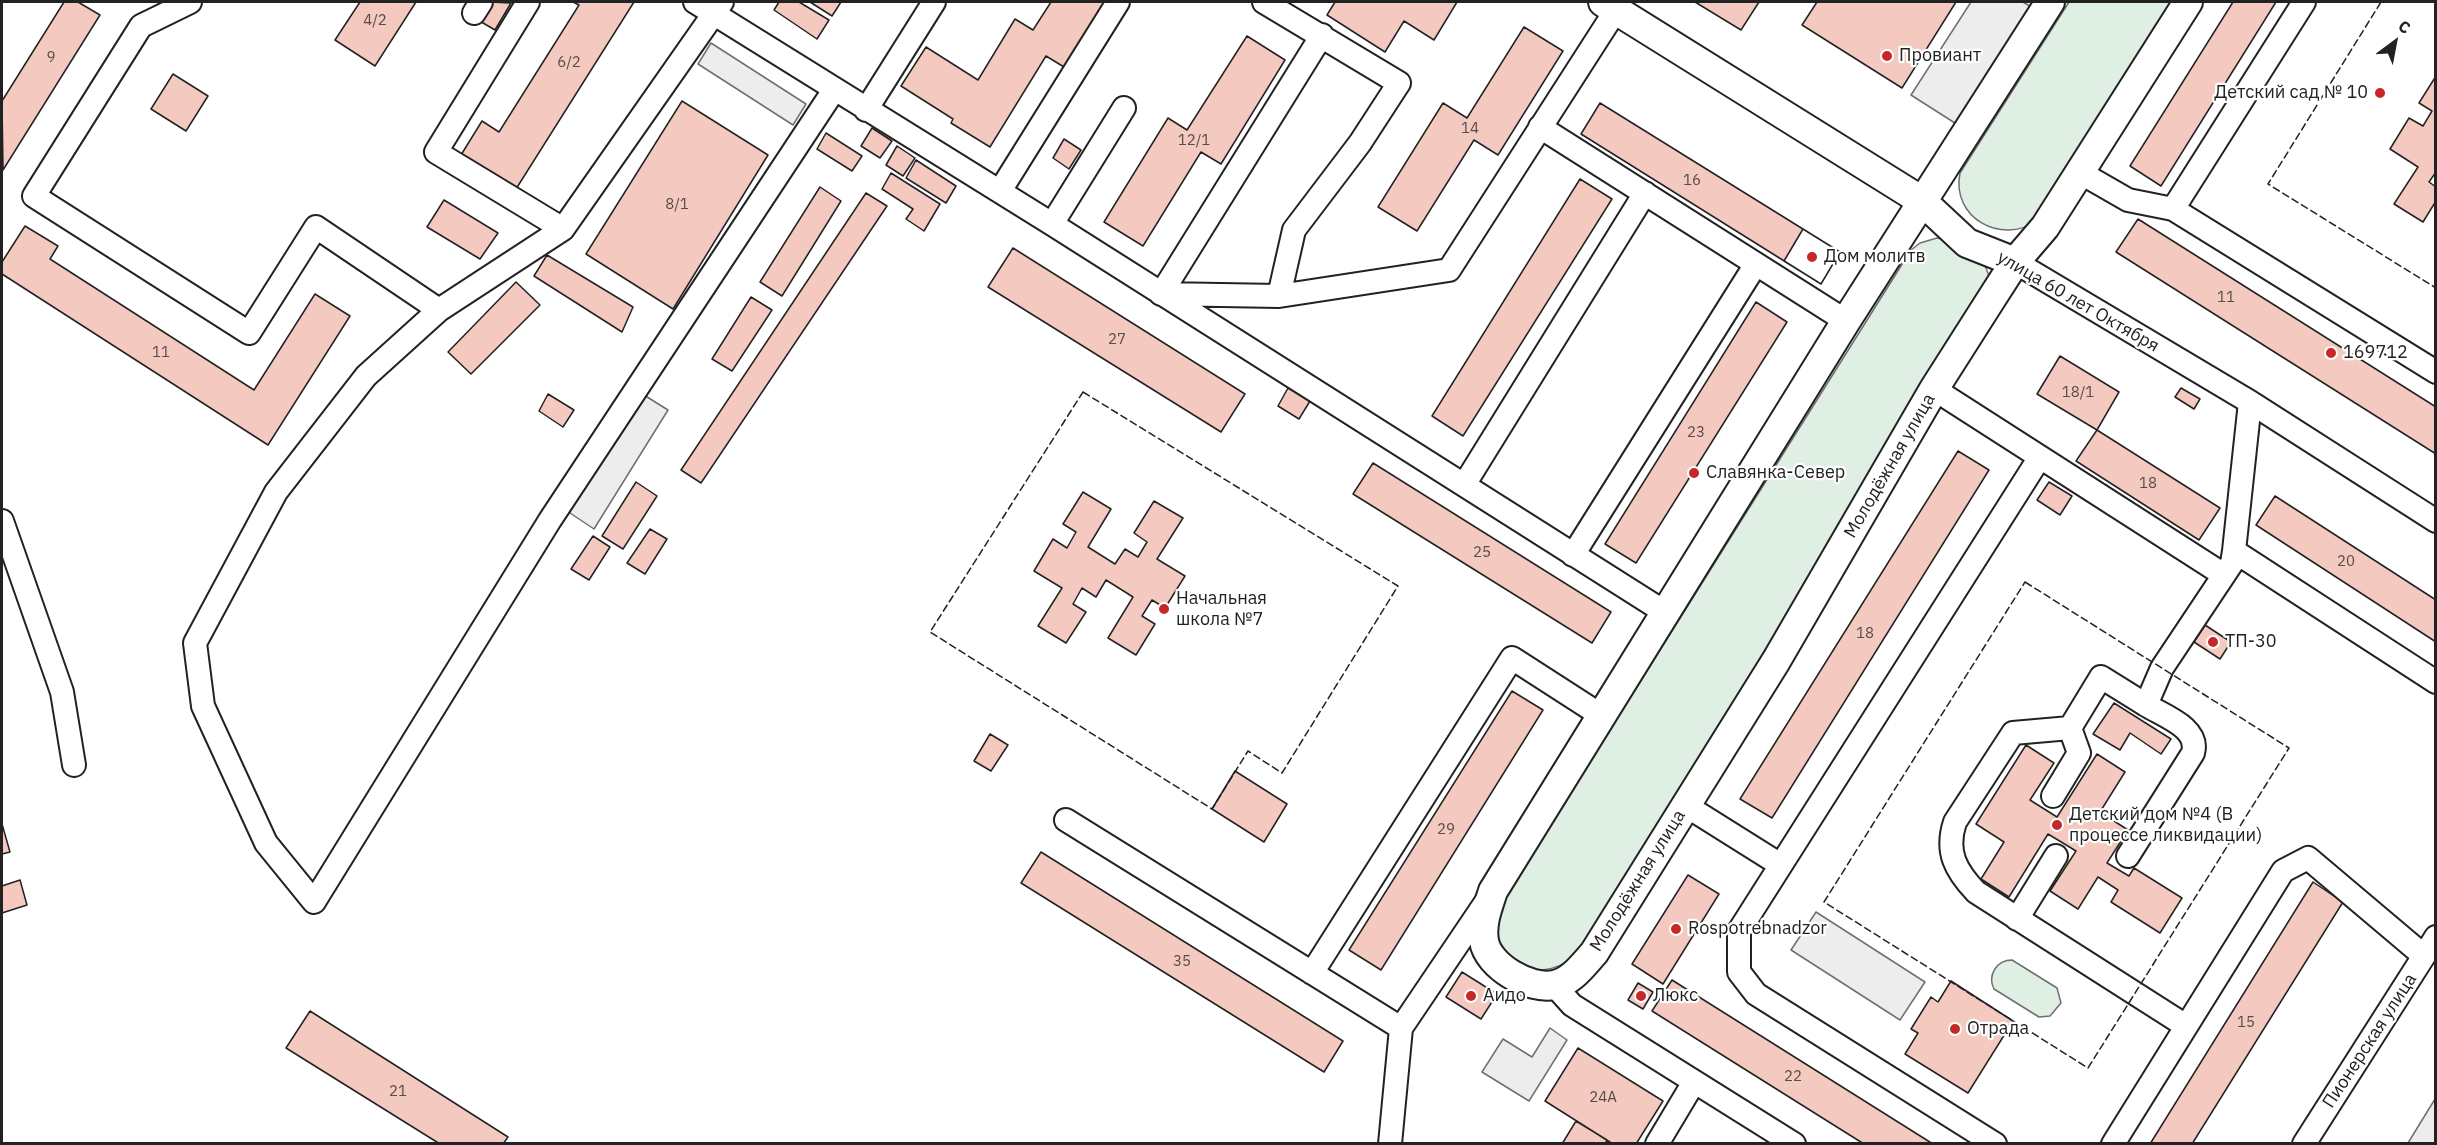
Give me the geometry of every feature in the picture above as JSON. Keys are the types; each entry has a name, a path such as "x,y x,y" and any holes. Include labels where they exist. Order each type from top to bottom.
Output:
{"main road":[{"path":"1554,985 1532,984 1510,973 1491,957 1484,942 1484,919 1493,891 1846,321 2050,2"},
{"name":"Молодёжная улица","path":"1554,985 1573,976 1594,953 1776,661 1935,389 2015,262 2045,227 2188,2"},
{"name":"улица 60 лет Октября","path":"1610,6 1922,201 1967,243 2015,262"}],"street":[{"path":"190,2 141,26 34,196 249,333 316,227 439,310"},
{"path":"528,2 436,152 563,230"},
{"path":"695,2 718,8 834,90 1000,191 1666,613"},
{"path":"866,110 934,2"},
{"path":"1000,191 1118,2"},
{"path":"2173,209 2304,2"},
{"path":"1269,3 1399,83 1360,143 1294,230 1280,296"},
{"path":"1161,294 1280,296 1449,270 1540,127 1610,6"},
{"path":"718,8 563,230 439,310 366,376 276,492 195,644 202,706 266,843 314,902 550,520 834,90"},
{"path":"1161,294 1322,35"},
{"path":"1052,224 1124,108"},
{"path":"1540,127 1846,321"},
{"path":"2080,173 2128,200 2173,209 2436,372"},
{"path":"1464,485 1645,193"},
{"name":"улица 60 лет Октября","path":"2015,262 2250,402 2436,521"},
{"path":"1573,555 1756,264"},
{"path":"1935,389 2224,575"},
{"path":"2146,705 2162,668 2232,563 2250,402"},
{"path":"1995,1143 1756,994 1739,972 1739,931 1779,864 2040,457"},
{"path":"2,521 62,692 74,765"},
{"path":"2234,551 2436,682"},
{"path":"1312,973 1512,657 1602,716"},
{"path":"2070,728 2102,677 2189,731 2195,745 2193,753 2128,856"},
{"path":"2053,796 2079,753 2070,728"},
{"path":"2070,728 2013,733 1954,822 1950,838 1956,869 1976,892 2186,1026"},
{"path":"1685,805 1779,864"},
{"path":"1066,820 1401,1028"},
{"path":"2018,919 2056,856"},
{"path":"2113,1143 2283,870 2308,858 2430,947"},
{"path":"1390,1143 1401,1028 1493,891"},
{"name":"Пионерская улица","path":"2304,1143 2430,947"},
{"path":"1554,985 1572,1005 1794,1143"},
{"path":"1657,1143 1694,1082"}],"green space":[{"path":"2069,2 2176,2 2037,221 2023,228 2009,230 1994,228 1982,223 1963,203 1959,189 1960,173"},
{"path":"1937,238 1958,244 1976,255 1988,272 1987,294 1575,956 1559,966 1543,970 1529,969 1515,963 1505,953 1498,940 1496,924 1500,905 1911,250 1920,243"},
{"path":"2012,960 2057,988 2061,1003 2050,1016 2039,1017 1994,989 1992,979 1995,969 1998,965"}],"shaded area":[{"path":"1971,2 2023,2 2033,8 1958,125 1911,95"},
{"path":"711,43 806,104 793,125 698,64"},
{"path":"644,395 668,410 594,529 567,511"},
{"path":"1816,912 1925,982 1900,1020 1791,950"},
{"path":"1550,1028 1567,1040 1529,1101 1482,1072 1503,1039 1532,1057"},
{"path":"2435,1099 2435,1143 2408,1143"}],"building":[{"path":"64,2 78,2 100,15 3,170 2,101"},
{"path":"360,2 416,2 375,66 335,40"},
{"path":"490,2 511,3 495,30 478,20"},
{"path":"573,2 634,2 516,189 461,155 482,121 499,132 579,5"},
{"path":"779,2 799,2 829,20 817,39 774,10"},
{"path":"810,2 841,2 832,16"},
{"path":"1051,2 1105,2 1064,67 1046,56 990,147 951,123 953,119 901,86 926,47 978,80 1015,19 1033,30"},
{"path":"1335,2 1457,2 1434,40 1404,21 1385,52 1327,15"},
{"path":"1695,2 1759,2 1741,30"},
{"name":"Провиант","path":"1817,2 1956,2 1902,88 1802,25"},
{"path":"2233,2 2276,2 2161,186 2130,166"},
{"path":"1524,27 1563,51 1498,155 1474,140 1417,231 1378,207 1443,103 1467,118"},
{"path":"1247,36 1285,60 1221,164 1201,152 1143,246 1104,222 1168,118 1187,130"},
{"path":"173,74 208,96 186,131 151,109"},
{"path":"2436,76 2436,172 2429,182 2436,187 2436,201 2423,222 2394,204 2418,167 2390,149 2409,118 2423,126 2432,111 2419,103"},
{"path":"682,101 768,155 673,309 586,254"},
{"path":"1600,103 1840,252 1821,284 1581,134"},
{"path":"872,128 892,141 880,158 861,146"},
{"path":"826,133 862,156 852,171 817,149"},
{"path":"1064,139 1081,150 1069,169 1053,158"},
{"path":"897,146 915,158 903,176 886,165"},
{"path":"916,160 956,186 946,203 906,178"},
{"path":"891,173 940,204 924,231 906,219 913,209 882,189"},
{"path":"1580,179 1612,199 1463,436 1432,416"},
{"path":"820,187 841,201 782,296 760,282"},
{"path":"866,193 887,206 701,483 681,470"},
{"path":"444,200 498,233 480,259 427,227"},
{"path":"2138,219 2436,407 2436,454 2116,252"},
{"path":"25,226 58,246 50,259 254,390 315,294 350,316 268,445 2,274 2,262"},
{"name":"Дом молитв","path":"1803,229 1840,252 1821,284 1784,261"},
{"path":"1013,248 1245,394 1221,432 988,287"},
{"path":"547,255 633,307 622,332 534,276"},
{"path":"516,282 540,305 471,374 448,352"},
{"path":"751,297 772,310 732,371 712,359"},
{"path":"1756,302 1787,322 1636,563 1605,544"},
{"path":"2060,356 2119,392 2097,430 2037,394"},
{"path":"1288,388 1310,401 1299,419 1278,406"},
{"path":"2181,388 2200,399 2194,409 2175,397"},
{"path":"548,394 574,410 563,427 539,411"},
{"path":"2097,430 2220,508 2199,540 2076,461"},
{"path":"1958,451 1989,470 1772,818 1740,799"},
{"path":"1373,463 1611,612 1592,643 1353,494"},
{"path":"636,482 657,496 623,549 602,536"},
{"path":"2049,482 2072,496 2060,515 2037,500"},
{"path":"1083,492 1111,509 1088,547 1115,564 1125,549 1138,557 1147,542 1134,533 1154,501 1183,518 1157,559 1185,576 1165,608 1152,600 1142,616 1155,624 1136,655 1108,638 1133,597 1106,580 1096,597 1082,588 1073,604 1086,612 1066,643 1038,626 1062,588 1034,571 1053,539 1067,548 1076,532 1063,524"},
{"path":"2275,496 2436,600 2436,642 2256,525"},
{"path":"650,529 667,539 645,574 627,563"},
{"path":"593,536 610,547 589,580 571,569"},
{"name":"ТП-30","path":"2205,625 2231,642 2220,659 2194,642"},
{"path":"1512,691 1543,710 1381,970 1349,950"},
{"path":"2114,703 2171,739 2161,754 2130,733 2120,750 2093,734"},
{"path":"990,734 1008,745 991,771 974,761"},
{"path":"2026,745 2054,763 2030,800 2057,817 2097,754 2125,772 2100,812 2128,830 2107,863 2129,876 2134,868 2182,898 2160,933 2111,902 2118,890 2098,877 2078,909 2050,891 2076,851 2048,834 2009,897 1981,879 2004,842 1976,824"},
{"path":"1235,771 1287,804 1264,842 1212,809"},
{"path":"2,824 10,852 2,854"},
{"path":"1041,852 1343,1041 1324,1072 1021,883"},
{"name":"Rospotrebnadzor","path":"1688,875 1719,894 1663,984 1632,964"},
{"path":"20,880 27,905 2,913 2,886"},
{"path":"2313,882 2343,902 2192,1144 2150,1144"},
{"name":"Аидо","path":"1462,972 1497,994 1481,1019 1446,997"},
{"path":"1672,980 1933,1144 1864,1144 1652,1011"},
{"path":"1951,981 2013,1021 1968,1093 1905,1054 1918,1033 1911,1029 1931,997 1938,1002"},
{"name":"Люкс","path":"1638,983 1653,992 1643,1009 1628,1000"},
{"path":"310,1011 508,1137 503,1144 440,1144 286,1048"},
{"path":"1578,1048 1663,1101 1636,1144 1613,1144 1545,1101"},
{"path":"1576,1121 1607,1140 1605,1144 1562,1144"}],"fence":[{"path":"2381,2 2268,184 2436,288"},
{"path":"1083,392 1398,586 1282,773 1248,751 1212,809 930,632 1083,392"},
{"path":"2025,582 2289,748 2088,1068 1824,902 2025,582"}],"place":[{"name":"Провиант","path":"1887,56"},
{"name":"Детский сад № 10","path":"2380,93"},
{"name":"Дом молитв","path":"1812,257"},
{"name":"169712","path":"2331,353"},
{"name":"Славянка-Север","path":"1694,473"},
{"name":"Начальная школа №7","path":"1164,609"},
{"name":"ТП-30","path":"2213,642"},
{"name":"Детский дом №4 (В процессе ликвидации)","path":"2057,825"},
{"name":"Rospotrebnadzor","path":"1676,929"},
{"name":"Аидо","path":"1471,996"},
{"name":"Люкс","path":"1641,996"},
{"name":"Отрада","path":"1955,1029"}]}
